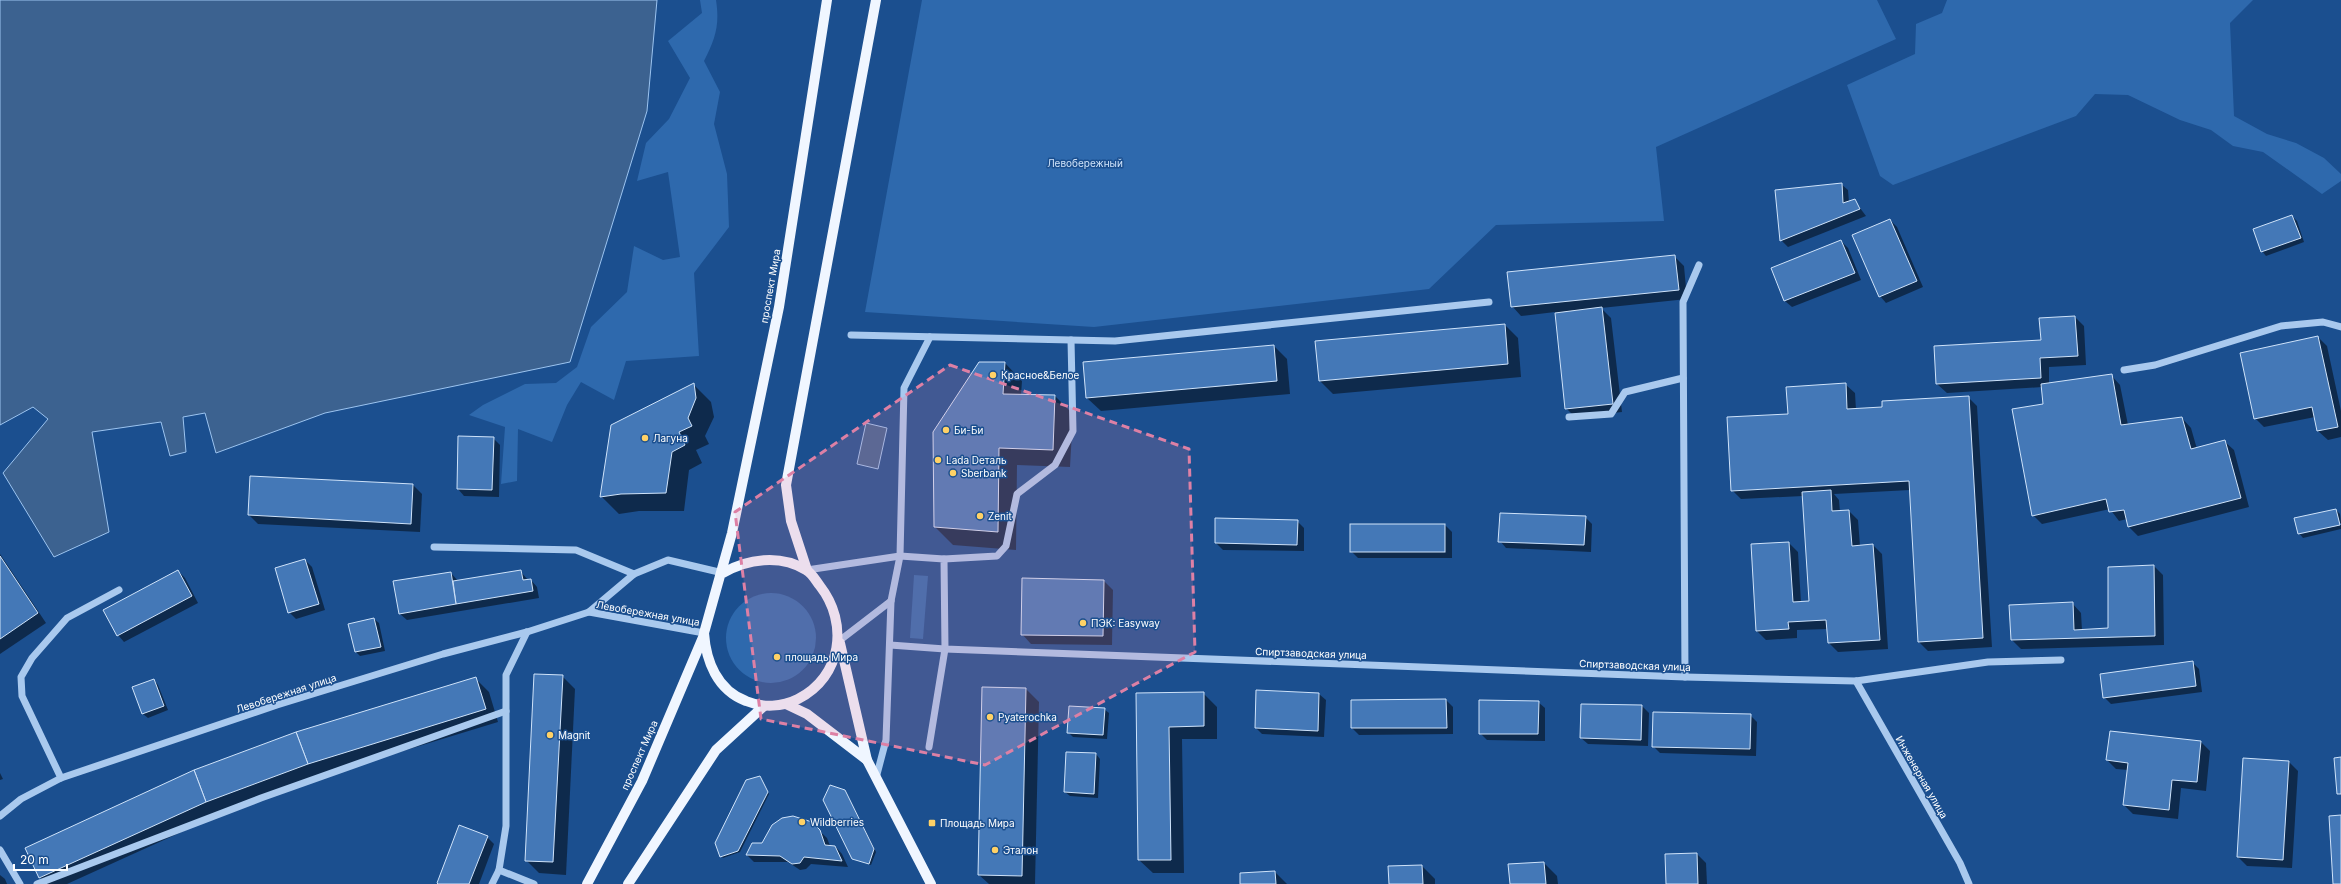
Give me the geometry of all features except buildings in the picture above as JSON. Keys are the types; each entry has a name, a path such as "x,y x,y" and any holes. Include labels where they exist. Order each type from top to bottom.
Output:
{"main road":[{"name":"проспект Мира","path":"723,573 779,307 827,0"},
{"path":"876,0 786,485 791,521 807,570 831,602 839,630 839,641 867,760 931,884"},
{"path":"807,570 790,564 762,560 734,566 723,573 704,633 710,664 720,682 727,690 744,701 764,706 786,704 806,696 821,681 832,664 839,641"},
{"name":"проспект Мира","path":"587,884 642,781 704,633"},
{"path":"786,704 807,714 867,760"},
{"path":"628,884 716,750 764,706"}],"street":[{"path":"1685,677 1683,302 1699,265"},
{"path":"851,335 1116,342 1489,302"},
{"path":"2124,370 2155,365 2281,326 2323,322 2341,327"},
{"path":"876,778 886,740 891,601 900,556 904,388 930,337"},
{"path":"807,570 900,556 944,559 997,556 1006,546 1017,494 1055,465 1073,431 1071,340"},
{"path":"1568,417 1611,414 1625,392 1683,378"},
{"path":"434,547 576,550 634,574"},
{"path":"929,747 945,649 944,559"},
{"name":"Левобережная улица","path":"0,816 20,799 61,778 285,703 443,654 527,632 588,612 634,574 668,560 723,573"},
{"path":"61,778 22,696 21,677 32,658 67,618 119,590"},
{"path":"839,641 891,601"},
{"name":"Левобережная улица","path":"588,612 704,633"},
{"path":"492,884 500,870 506,826 506,675 527,632"},
{"name":"Спиртзаводская улица","path":"890,645 945,649 1685,677 1856,681 1988,662 2061,660"},
{"name":"Инженерная улица","path":"1856,681 1960,863 1969,884"},
{"path":"37,884 261,798 506,711"},
{"path":"0,850 20,884"},
{"path":"500,870 534,884"}],"highlighted area":[{"path":"950,365 1189,449 1195,652 985,765 761,719 735,512"}],"green space":[{"path":"700,0 716,0 716,32 704,61 720,92 714,124 727,174 729,227 694,273 699,356 626,361 614,400 581,382 567,405 552,442 518,429 517,481 501,484 505,427 469,415 483,405 525,384 556,383 577,367 591,327 627,292 634,246 663,260 680,257 668,172 637,181 646,143 669,119 690,78 668,41 702,13"},
{"name":"Левобережный","path":"922,0 1877,0 1896,39 1656,147 1664,221 1496,225 1429,289 1094,327 865,312"},
{"path":"1947,0 2253,0 2230,23 2234,116 2267,134 2296,143 2324,158 2341,174 2341,181 2322,194 2263,152 2233,146 2211,130 2180,120 2128,95 2095,94 2076,116 1893,185 1880,176 1847,85 1915,54 1916,24 1942,13"},
{"path":"914,575 928,576 923,639 910,638"},
{"path":"771,593 788,597 803,606 812,621 816,638 812,655 803,670 788,679 771,683 754,679 739,670 730,655 726,638 730,621 739,606 754,597"}],"shaded area":[{"path":"0,0 657,0 647,111 570,362 325,413 216,453 205,413 183,417 186,452 170,456 161,422 92,432 109,532 54,557 3,473 48,419 33,407 0,425"},
{"path":"866,423 887,428 878,469 857,464"}],"place":[{"name":"Красное&Белое","path":"993,375"},
{"name":"Би-Би","path":"946,430"},
{"name":"Лагуна","path":"645,438"},
{"name":"Lada Dеталь","path":"938,460"},
{"name":"Sberbank","path":"953,473"},
{"name":"Zenit","path":"980,516"},
{"name":"ПЭК: Easyway","path":"1083,623"},
{"name":"площадь Мира","path":"777,657"},
{"name":"Pyaterochka","path":"990,717"},
{"name":"Magnit","path":"550,735"},
{"name":"Wildberries","path":"802,822"},
{"name":"Площадь Мира","path":"932,823"},
{"name":"Эталон","path":"995,850"}]}
